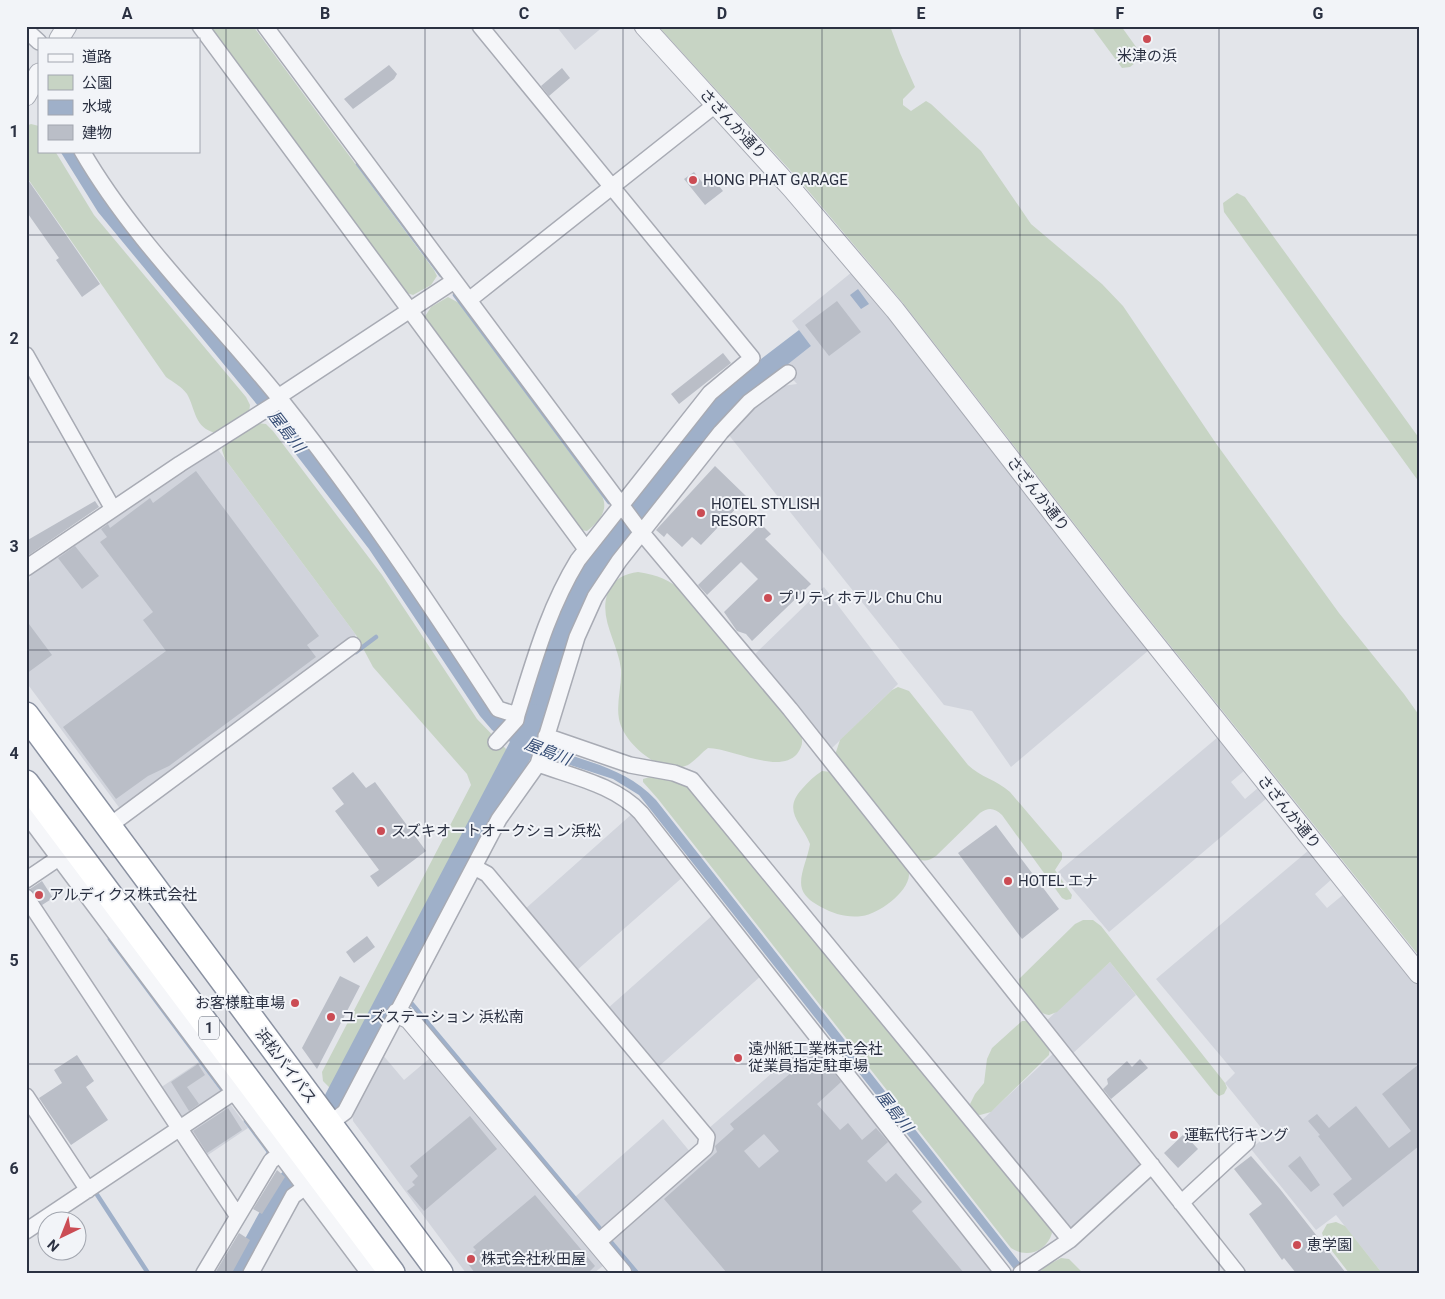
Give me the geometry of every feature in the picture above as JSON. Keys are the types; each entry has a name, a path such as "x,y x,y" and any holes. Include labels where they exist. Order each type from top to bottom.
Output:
{"highway":[{"name":"浜松バイパス","path":"26,715 440,1273"},
{"name":"1","path":"26,782 67,852 274,1130 313,1182 392,1273"}],"street":[{"path":"60,38 67,26"},
{"path":"200,26 586,549"},
{"path":"265,26 622,507 790,709 1237,1273"},
{"path":"480,26 752,358 710,393 622,507 586,549 566,581 545,625 516,719 497,741"},
{"name":"さざんか通り","path":"644,26 798,195 895,310 1120,600 1419,974"},
{"path":"26,30 38,41"},
{"path":"27,95 38,74"},
{"path":"469,300 715,105"},
{"path":"83,152 123,213 279,399 384,536 498,709 516,719"},
{"path":"26,568 260,414 279,399 454,281"},
{"path":"26,355 113,509"},
{"path":"329,1124 345,1112 499,819 539,761 577,637 585,617 606,579 640,530 735,416 788,373"},
{"path":"108,826 331,653 353,645"},
{"path":"546,739 630,765 674,773 692,780 1070,1240"},
{"path":"539,761 621,795 637,808 1003,1273"},
{"path":"26,814 67,852 234,1092 274,1130 280,1154 313,1182 369,1273"},
{"path":"26,880 67,852"},
{"path":"474,867 487,874 707,1137 705,1148 597,1243"},
{"path":"26,897 237,1215"},
{"path":"398,1013 409,1019 622,1273"},
{"path":"26,1231 234,1092"},
{"path":"26,1096 88,1190"},
{"path":"1181,1203 1247,1142"},
{"path":"204,1273 271,1161 280,1154"},
{"path":"1025,1269 1070,1240 1152,1165"},
{"path":"251,1273 293,1196 313,1182"}],"shaded area":[{"path":"556,26 604,26 575,50"},
{"path":"852,272 1149,650 1011,767 972,711 944,705 728,434 754,408 782,386 797,384 783,368 811,346 792,321"},
{"path":"216,447 356,635 121,810 26,682 26,585 29,583 32,569"},
{"path":"824,587 898,684 830,750 753,656"},
{"path":"1218,737 1245,770 1231,782 1245,799 1259,787 1267,798 1109,932 1058,872"},
{"path":"633,813 684,876 576,971 524,910"},
{"path":"1309,850 1332,879 1315,894 1327,908 1344,894 1419,987 1419,1273 1382,1273 1336,1215 1316,1230 1251,1149 1267,1135 1225,1083 1235,1073 1156,979"},
{"path":"714,914 762,975 657,1068 607,1009"},
{"path":"1110,962 1136,995 1071,1055 1045,1022"},
{"path":"812,1038 996,1273 639,1273 610,1239 712,1149 708,1129"},
{"path":"1055,1052 1139,1159 1139,1167 1075,1227 1067,1226 981,1121"},
{"path":"382,1054 404,1080 430,1058 604,1265 594,1273 466,1273 353,1121 352,1111"},
{"path":"199,1062 224,1096 183,1123 160,1088"},
{"path":"228,1101 248,1128 205,1157 187,1129"},
{"path":"663,1119 691,1153 603,1231 575,1197"}],"green space":[{"path":"207,26 253,26 434,270 437,276 431,285 413,295 407,293"},
{"path":"658,26 890,26 915,87 903,99 903,105 911,111 926,101 931,104 981,151 1031,224 1102,284 1123,306 1215,442 1339,613 1419,715 1419,956 1129,594 903,303 800,181"},
{"path":"1091,26 1121,26 1139,51 1140,59 1130,67 1122,68"},
{"path":"31,124 38,126 38,152 56,152 94,215 246,397 250,405 249,413 216,433 203,427 187,394 166,377 26,176 26,126"},
{"path":"1237,193 1245,197 1419,438 1419,482 1224,212 1223,203"},
{"path":"448,297 459,303 602,496 604,506 602,515 587,531 581,530 424,318 431,307"},
{"path":"257,423 266,424 273,431 382,575 477,719 506,749 506,763 337,1085 330,1088 323,1081 322,1072 471,785 467,774 373,667 356,635 225,459 222,450 224,443"},
{"path":"638,572 663,579 685,593 799,729 802,742 797,754 789,760 779,762 754,759 708,748 688,765 678,767 667,766 645,756 628,738 619,719 621,669 605,611 608,592 613,583 624,576"},
{"path":"898,687 909,691 968,765 1010,792 1062,853 1062,859 1055,870 1072,895 1071,899 1066,900 1062,898 1002,815 994,810 989,809 980,813 933,858 924,861 913,856 835,755 840,740 892,690"},
{"path":"822,771 831,772 906,864 908,870 907,882 898,895 884,907 869,914 851,916 831,912 810,900 802,889 802,873 810,844 795,816 794,804 796,797 802,789"},
{"path":"650,777 673,779 688,786 1050,1226 1052,1233 1041,1249 1030,1253 1023,1253 1011,1248 643,782 643,779"},
{"path":"1083,920 1093,920 1101,926 1225,1083 1227,1088 1224,1094 1219,1096 1214,1092 1110,962 1057,1012 1049,1015 1033,1007 1022,991 1019,979 1075,924"},
{"path":"1022,1021 1028,1021 1050,1048 1049,1055 991,1112 980,1115 975,1114 970,1104 984,1083 987,1059 992,1048"},
{"path":"1336,1222 1345,1226 1382,1273 1349,1273 1325,1242 1322,1233 1327,1224"},
{"path":"1061,1258 1069,1259 1083,1273 1039,1273 1044,1267"}],"water":[{"name":"屋島川","path":"61,152 76,152 121,221 275,404 379,541 491,708 515,728 521,726 551,627 560,605 583,564 700,414 732,381 799,330 811,346 729,411 600,575 570,634 537,742 614,771 643,788 656,800 1028,1273 1017,1273 639,795 613,779 521,749 492,730 480,716 369,549 264,413 98,212"},
{"path":"858,289 869,304 861,309 850,295"}],"building":[{"path":"389,65 397,74 394,79 353,109 344,99"},
{"path":"562,68 570,78 549,96 541,86"},
{"path":"694,172 702,182 710,175 723,191 705,205 684,179"},
{"path":"26,177 100,284 82,297 56,260 59,258 26,211"},
{"path":"837,301 861,332 829,356 805,325"},
{"path":"723,353 731,363 679,404 671,394"},
{"name":"HOTEL STYLISH RESORT","path":"715,466 747,497 701,545 692,537 682,547 667,533 664,537 656,530"},
{"path":"196,471 319,636 307,645 316,657 169,766 148,776 116,799 63,727 166,651 143,620 153,612 100,542 107,537 101,529 108,524 110,528 150,498 153,503"},
{"path":"95,501 99,507 26,557 26,541"},
{"name":"プリティホテル Chu Chu","path":"761,524 771,534 765,539 811,584 752,641 746,634 737,631 724,612 758,579 741,562 707,595 698,585"},
{"path":"75,546 99,576 82,589 58,558"},
{"path":"26,620 52,655 26,674"},
{"name":"スズキオートオークション浜松","path":"353,772 366,788 375,782 426,851 378,887 370,876 379,870 335,811 344,804 332,788"},
{"name":"HOTEL エナ","path":"996,825 1059,909 1022,939 958,853"},
{"path":"42,881 53,898 42,905 30,889"},
{"path":"367,936 375,947 354,963 346,952"},
{"name":"ユーズステーション 浜松南","path":"340,976 360,986 317,1069 302,1048"},
{"path":"817,1051 841,1082 817,1104 840,1130 848,1123 862,1140 876,1128 884,1137 888,1142 867,1161 886,1182 896,1173 922,1202 912,1211 964,1273 727,1273 664,1199 717,1152 715,1146 734,1129 730,1124","holes":["764,1134 779,1151 759,1168 744,1151"]},
{"path":"77,1055 94,1081 86,1087 108,1120 71,1145 39,1098 62,1083 54,1070"},
{"path":"1140,1059 1148,1068 1111,1099 1103,1089 1108,1084 1107,1079 1127,1061 1132,1067"},
{"path":"198,1064 205,1075 187,1087 199,1104 189,1111 171,1082"},
{"path":"1419,1064 1419,1146 1343,1207 1333,1194 1352,1179 1308,1121 1317,1114 1329,1128 1356,1106 1389,1148 1411,1131 1382,1094"},
{"path":"228,1108 242,1130 207,1153 193,1131"},
{"path":"470,1116 497,1149 424,1211 407,1191 415,1185 412,1182 418,1176 410,1166"},
{"path":"1184,1134 1198,1149 1178,1168 1164,1153"},
{"name":"恵学園","path":"1251,1156 1280,1189 1346,1273 1296,1273 1284,1258 1282,1260 1249,1214 1262,1204 1234,1169"},
{"path":"1300,1156 1320,1185 1311,1192 1288,1166"},
{"path":"277,1170 285,1177 262,1214 253,1209"},
{"path":"535,1195 595,1266 588,1273 475,1273 465,1260 476,1250 473,1247"},
{"path":"239,1233 250,1240 232,1273 215,1273"}],"waterway":[{"path":"358,164 441,275"},
{"path":"455,295 609,502"},
{"path":"356,652 376,637"},
{"name":"屋島川","path":"337,1100 524,743 534,717"},
{"path":"110,939 224,1092"},
{"path":"397,986 400,989"},
{"path":"412,1004 602,1231"},
{"path":"246,1121 269,1152 266,1158"},
{"path":"241,1273 291,1182"},
{"path":"94,1190 148,1273"},
{"path":"610,1241 637,1273"}],"place":[{"name":"米津の浜","path":"1147,39"},
{"name":"HONG PHAT GARAGE","path":"693,180"},
{"name":"HOTEL STYLISH RESORT","path":"701,513"},
{"name":"プリティホテル Chu Chu","path":"768,598"},
{"name":"スズキオートオークション浜松","path":"381,831"},
{"name":"HOTEL エナ","path":"1008,881"},
{"name":"アルディクス株式会社","path":"39,895"},
{"name":"お客様駐車場","path":"295,1003"},
{"name":"ユーズステーション 浜松南","path":"331,1017"},
{"name":"遠州紙工業株式会社 従業員指定駐車場","path":"738,1058"},
{"name":"運転代行キング","path":"1174,1135"},
{"name":"恵学園","path":"1297,1245"},
{"name":"株式会社秋田屋","path":"471,1259"}]}
